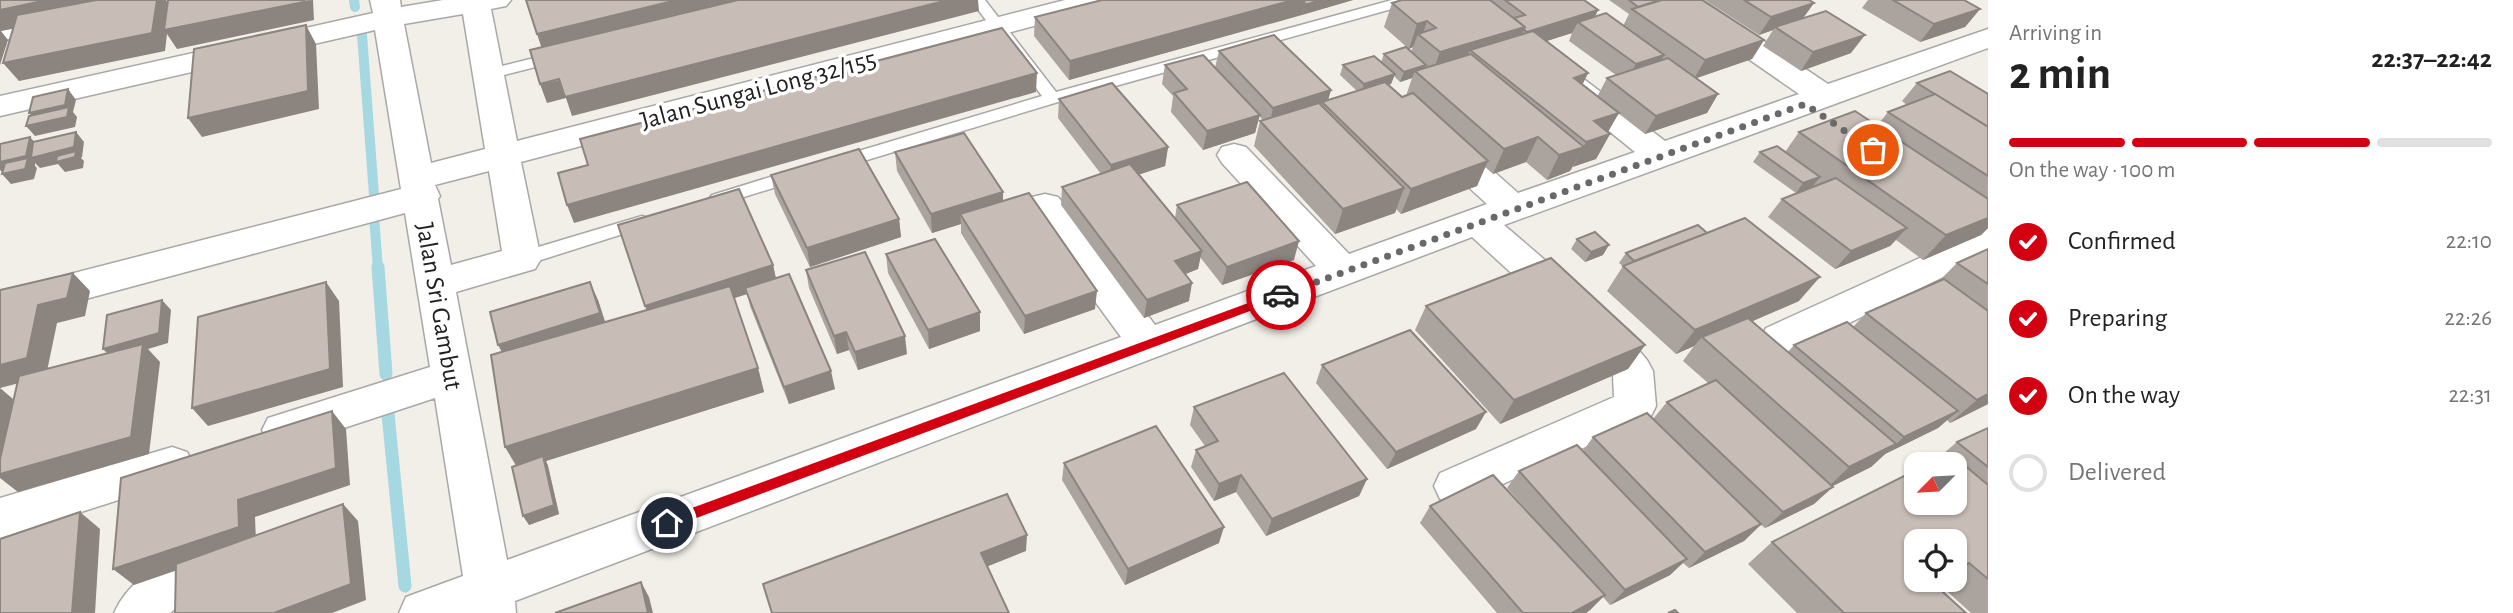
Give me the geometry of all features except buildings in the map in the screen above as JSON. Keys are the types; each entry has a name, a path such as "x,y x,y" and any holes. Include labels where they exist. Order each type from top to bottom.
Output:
{"street":[{"name":"Jalan Sungai Long 32/155","path":"0,307 419,187 504,155 1099,0"},
{"path":"1682,0 1823,109"},
{"path":"0,106 387,9 482,1 488,74 522,258 434,284"},
{"name":"Jalan Sri Gambut","path":"387,9 491,601"},
{"path":"423,613 491,601 1149,344 1661,155 1823,109 1930,74 1988,38"},
{"path":"1556,73 1661,155"},
{"path":"1424,127 1495,215 1633,371 1635,406 1456,486"},
{"path":"1234,155 1343,272"},
{"path":"1045,206 1149,344"},
{"path":"1780,339 1980,227"},
{"path":"0,518 453,376"},
{"path":"138,613 152,598 184,574"}],"lane":[{"path":"978,0 1052,97"},
{"path":"708,202 1052,97 1408,0"},
{"path":"0,36 52,25"},
{"path":"488,74 568,55"},
{"path":"522,258 655,218"}],"waterway":[{"path":"354,0 355,7"},
{"path":"362,35 374,195"},
{"path":"374,216 378,269"},
{"path":"378,267 386,374"},
{"path":"388,414 405,586"}],"way so far":[{"path":"1281,295 1513,208 1805,104 1873,150"}],"route":[{"path":"667,523 1281,295"}]}
